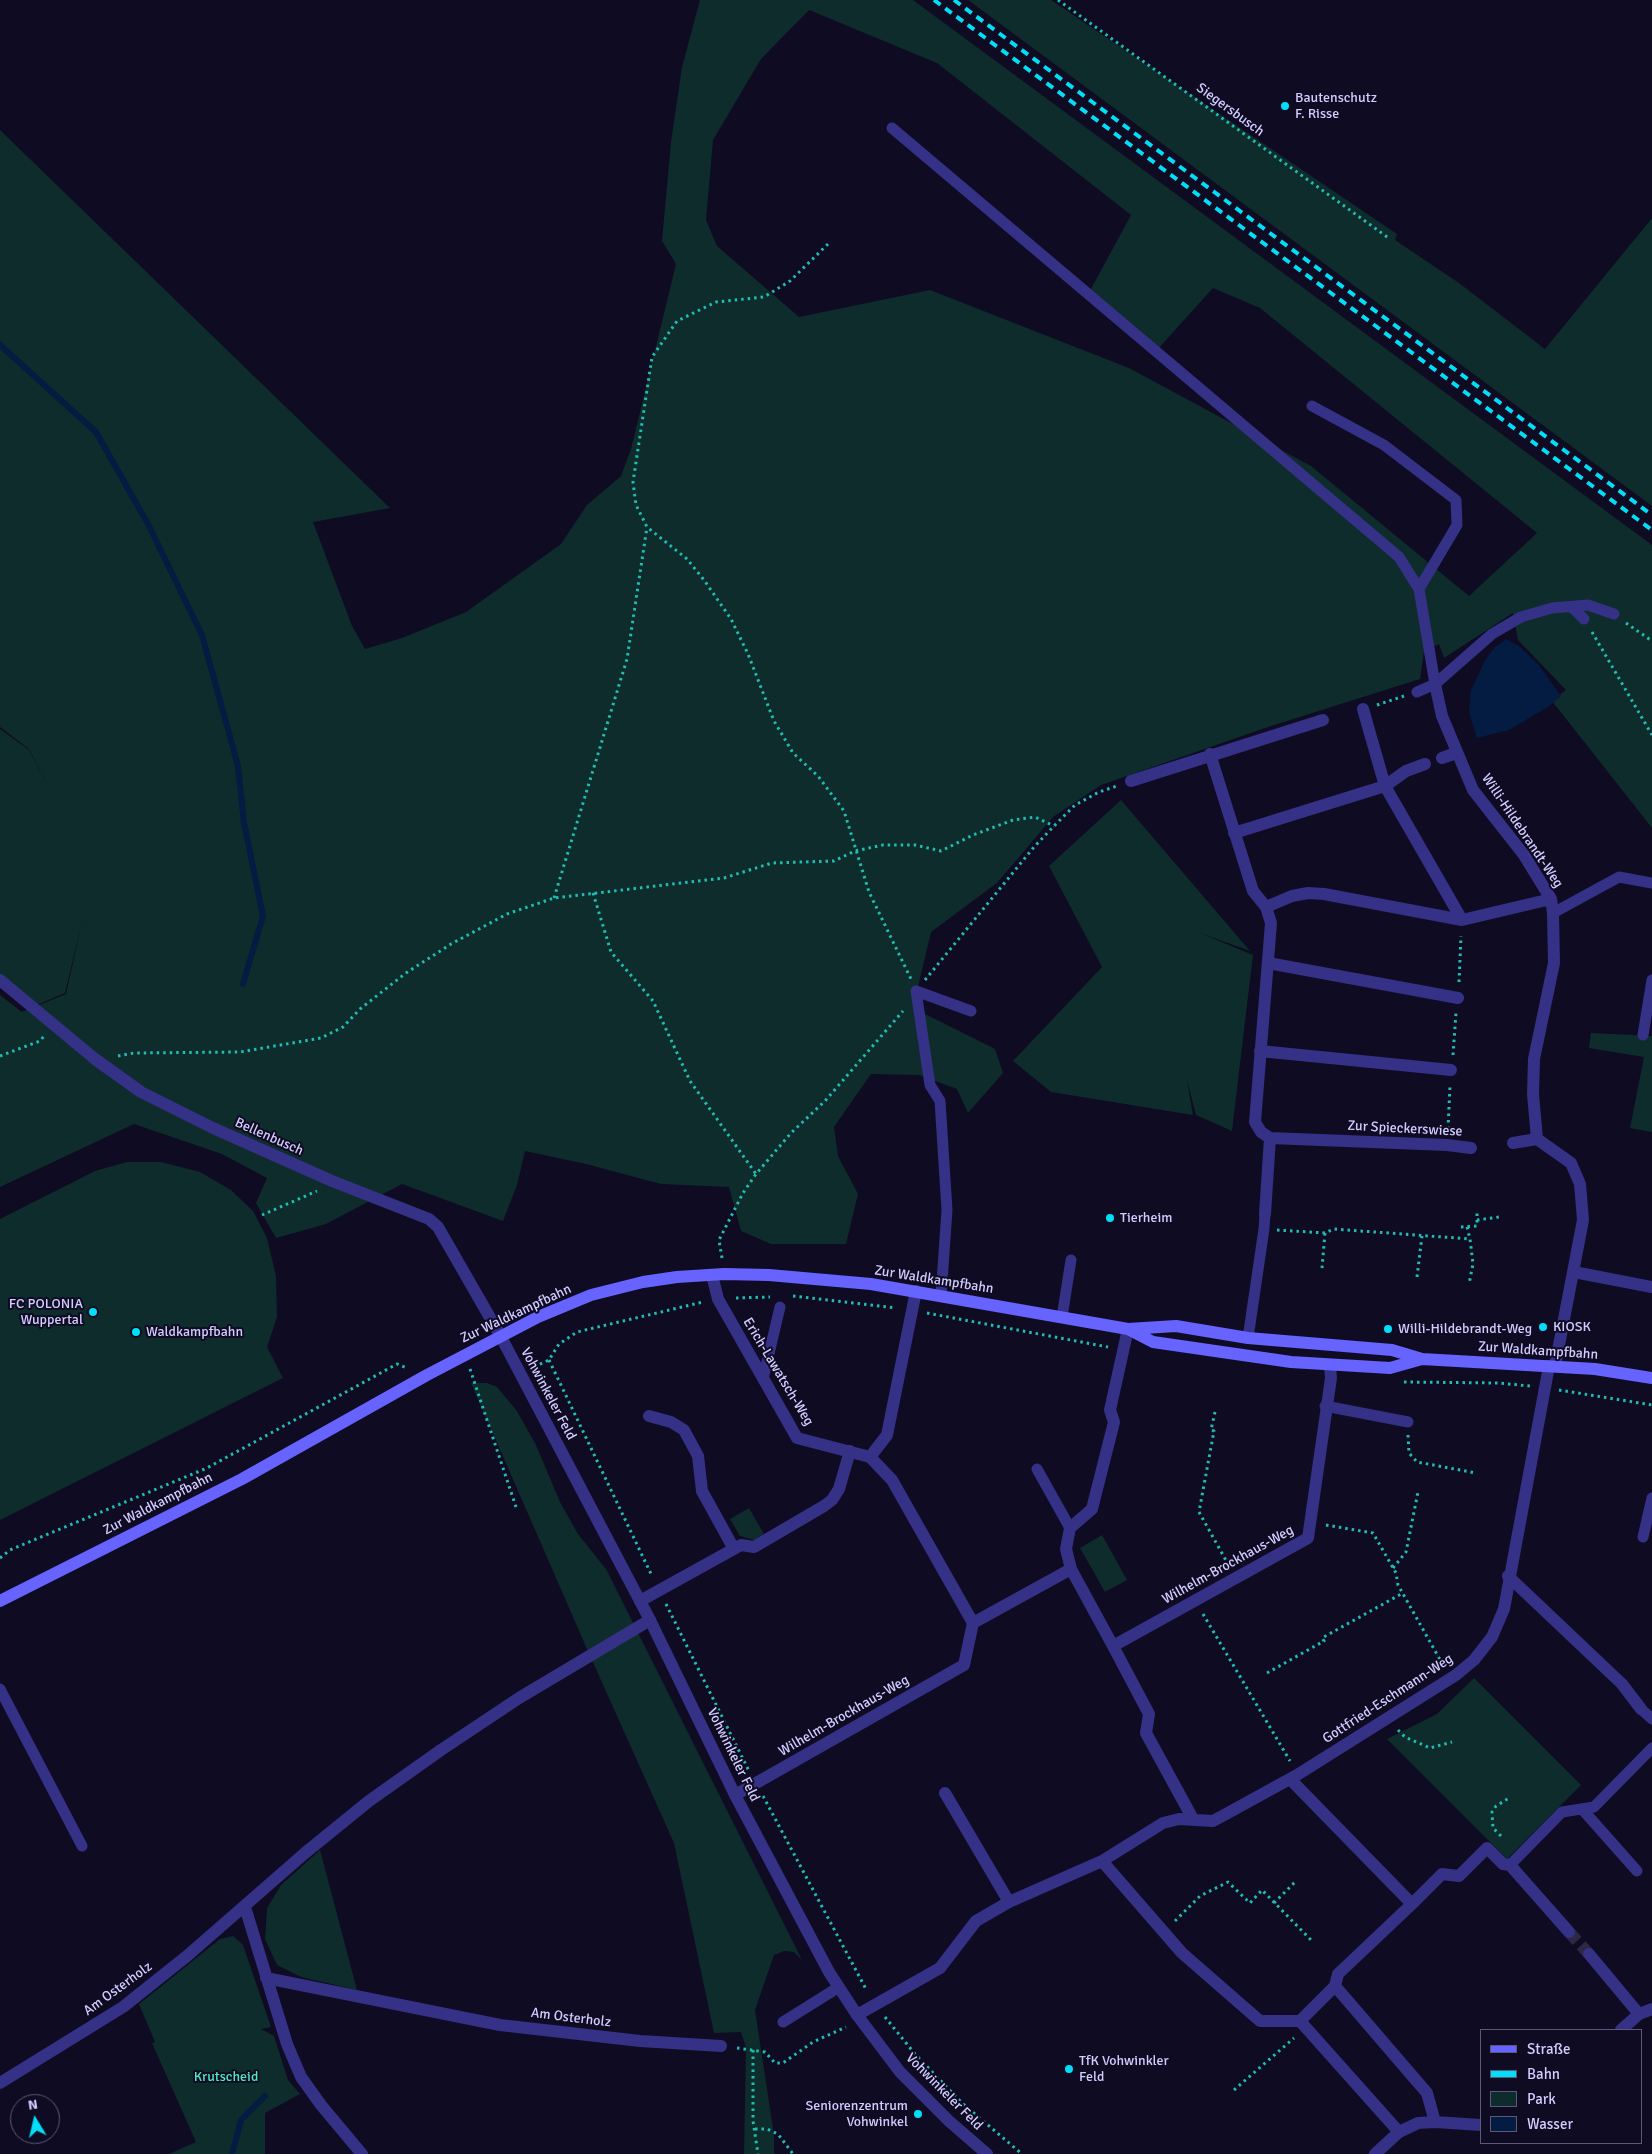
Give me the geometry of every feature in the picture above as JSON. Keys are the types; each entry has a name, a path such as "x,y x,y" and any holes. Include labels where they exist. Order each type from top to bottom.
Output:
{"main road":[{"name":"Zur Waldkampfbahn","path":"0,1601 293,1452 500,1335 592,1295 643,1282 718,1274 810,1278 916,1291 1128,1329 1176,1326 1248,1338 1392,1350 1422,1359 1595,1369 1652,1378"},
{"name":"Zur Waldkampfbahn","path":"1128,1329 1153,1342 1330,1366 1390,1368 1422,1359"}],"street":[{"name":"Willi-Hildebrandt-Weg","path":"1435,684 1442,716 1473,790 1524,855 1551,899 1554,963 1534,1059 1533,1094 1537,1140"},
{"path":"1363,709 1385,786 1462,920"},
{"path":"1131,781 1210,754 1323,720"},
{"path":"1442,758 1456,753"},
{"path":"1210,754 1252,891 1266,907 1272,923 1255,1122 1261,1132 1270,1138 1265,1214"},
{"path":"1234,833 1385,786 1406,771 1425,764"},
{"path":"1266,907 1292,896 1316,894 1462,920 1551,899"},
{"path":"1268,963 1458,998"},
{"name":"Bellenbusch","path":"0,980 95,1059 141,1092 213,1128 332,1181 429,1219 438,1227 500,1335"},
{"path":"1260,1051 1451,1070"},
{"name":"Zur Spieckerswiese","path":"1270,1138 1447,1145 1471,1148"},
{"path":"1513,1143 1537,1140 1571,1163 1580,1184 1583,1220 1574,1272 1552,1366"},
{"path":"1574,1272 1652,1287"},
{"name":"Erich-Lawatsch-Weg","path":"718,1274 718,1299 797,1438 870,1457 892,1480 973,1623"},
{"path":"870,1457 887,1435 916,1291"},
{"path":"1128,1329 1110,1410 1114,1422 1092,1509 1070,1528 1066,1549 1071,1569 1149,1714 1146,1733 1193,1819"},
{"name":"Vohwinkeler Feld","path":"500,1335 650,1620 735,1795 839,1987 859,2018 900,2072 949,2121 987,2154"},
{"name":"Wilhelm-Brockhaus-Weg","path":"1113,1646 1308,1538 1331,1378 1330,1366"},
{"name":"Gottfried-Eschmann-Weg","path":"859,2018 940,1968 976,1921 1009,1902 1102,1861 1163,1823 1179,1818 1213,1821 1294,1777 1451,1678 1474,1660 1492,1637 1504,1609 1508,1576 1545,1388 1552,1366"},
{"path":"648,1416 671,1422 684,1430 698,1456 702,1491 734,1549"},
{"path":"640,1601 741,1545 754,1547 832,1500 838,1489 850,1451"},
{"path":"973,1623 1071,1569"},
{"path":"1508,1576 1622,1684 1641,1709"},
{"name":"Am Osterholz","path":"0,2084 123,2007 244,1907 305,1853 369,1802 433,1756 519,1698 650,1620"},
{"name":"Wilhelm-Brockhaus-Weg","path":"735,1795 964,1664 973,1623"},
{"path":"1294,1777 1412,1904"},
{"path":"945,1793 1009,1902"},
{"path":"1102,1861 1182,1953 1260,2021 1300,2021 1335,1986 1338,1974 1442,1874 1459,1876 1487,1848 1506,1865 1569,1932"},
{"path":"244,1907 287,2044 301,2077 321,2105 362,2154"},
{"path":"1589,1954 1639,2014"},
{"name":"Am Osterholz","path":"266,1978 500,2025 640,2041 721,2046"},
{"path":"1335,1986 1427,2093 1435,2122"},
{"path":"1622,2029 1639,2014 1652,2009"},
{"path":"1300,2021 1399,2132"},
{"path":"1375,2154 1399,2132 1418,2123 1435,2122 1480,2125"}],"lane":[{"path":"892,128 1399,557 1419,589 1435,684"},
{"path":"1312,406 1384,445 1456,500 1457,526 1419,589"},
{"path":"1417,692 1435,684 1492,634 1521,617 1552,608 1588,605 1614,614"},
{"path":"1572,607 1584,619"},
{"path":"1553,912 1619,877 1652,883"},
{"path":"1643,1035 1652,980"},
{"path":"941,1296 947,1210 940,1101 930,1086 916,991 971,1011"},
{"path":"1248,1338 1265,1214"},
{"path":"1062,1317 1071,1260"},
{"path":"763,1379 778,1301"},
{"path":"1326,1406 1408,1422"},
{"path":"1037,1469 1070,1528"},
{"path":"1643,1537 1652,1498"},
{"path":"0,1689 82,1846"},
{"path":"1641,1709 1652,1719"},
{"path":"1506,1865 1562,1812 1594,1807 1652,1748"},
{"path":"1582,1809 1637,1871"},
{"path":"783,2022 839,1987"}],"path":[{"name":"Siegersbusch","path":"1058,0 1390,239"},
{"path":"828,244 790,281 764,297 716,302 677,321 652,358 633,482 636,505 648,527 687,559 732,619 774,721 793,753 818,776 844,811 869,892 916,991"},
{"path":"554,898 627,659 648,527"},
{"path":"1614,614 1652,641"},
{"path":"1584,619 1652,735"},
{"path":"718,1274 719,1240 743,1194 756,1174 791,1133 825,1101 905,1008 916,991 1034,847 1075,805 1099,792"},
{"path":"95,1059 134,1053 240,1052 321,1038 343,1027 360,1009 406,973 451,944 506,914 554,898 724,878 772,863 834,861 855,851 883,844 915,845 941,851 973,835 1013,820 1035,817 1054,826"},
{"path":"593,894 611,952 653,1000 690,1081 756,1174"},
{"path":"1447,1145 1462,920"},
{"path":"0,1056 40,1041 55,1024"},
{"path":"262,1215 311,1194 332,1181"},
{"path":"1460,1227 1477,1226 1477,1210"},
{"path":"1477,1220 1498,1217"},
{"path":"1467,1227 1473,1264 1469,1284"},
{"path":"1264,1230 1325,1233 1334,1229 1470,1239"},
{"path":"1322,1268 1325,1233"},
{"path":"1417,1277 1422,1236"},
{"path":"786,1296 912,1310 1124,1350"},
{"path":"520,1374 549,1360 559,1344 577,1332 718,1299 778,1301"},
{"path":"464,1355 474,1378 516,1507"},
{"path":"0,1558 10,1550 207,1468 397,1364 427,1375"},
{"path":"1400,1382 1498,1383 1545,1388 1652,1405"},
{"path":"1215,1412 1211,1430 1214,1431 1199,1512 1236,1578"},
{"path":"1408,1422 1409,1453 1417,1462 1476,1473"},
{"path":"1393,1568 1406,1552 1418,1492"},
{"path":"1310,1522 1373,1533 1393,1568 1403,1593 1451,1678"},
{"path":"1267,1673 1324,1641 1322,1638 1403,1593"},
{"path":"1195,1600 1294,1777"},
{"path":"1387,1718 1405,1737 1430,1748 1452,1742"},
{"path":"1506,1865 1508,1850 1504,1840 1493,1828 1492,1812 1496,1806 1509,1798"},
{"path":"1164,1932 1200,1896 1228,1882 1250,1903 1262,1890 1312,1941"},
{"path":"1274,1903 1295,1882"},
{"path":"721,2046 765,2052 775,2064 783,2063 812,2042 859,2018"},
{"path":"1234,2090 1296,2036 1300,2021"},
{"path":"753,2050 753,2121 758,2154"},
{"path":"755,2129 767,2129 778,2134 793,2154"}],"green space":[{"path":"700,0 913,0 1652,545 1652,828 1552,701 1566,690 1518,640 1513,613 1444,658 1439,644 1424,651 1420,679 1268,727 1101,785 1053,817 997,883 931,932 913,1008 995,1049 1003,1073 968,1113 957,1089 919,1075 871,1074 834,1127 838,1156 858,1194 846,1244 771,1244 741,1231 729,1187 661,1184 586,1164 525,1151 517,1185 503,1221 402,1184 326,1224 276,1238 256,1203 267,1178 222,1154 134,1124 0,1187 0,995 22,1012 66,994 82,922 65,993 37,1005 0,974 0,729 29,750 49,787 29,749 0,727 0,130 390,508 313,522 352,626 365,649 402,638 466,612 561,544 587,505 621,476 631,449 676,264 662,241 671,142 682,67","holes":["809,10 937,63 1131,215 1091,289 1157,350 1213,288 1260,308 1537,533 1469,596 1311,466 1129,368 930,290 799,317 717,246 706,220 713,140 761,59"]},
{"path":"968,0 1051,0 1397,234 1395,240 1459,283 1545,349 1652,218 1652,506"},
{"path":"1121,800 1250,951 1200,933 1253,955 1232,1131 1196,1115 1187,1080 1193,1115 1051,1092 1013,1061 1102,967 1049,866"},
{"path":"1591,1033 1652,1036 1652,1132 1630,1128 1644,1057 1589,1048"},
{"name":"Waldkampfbahn","path":"127,1162 161,1162 200,1172 231,1190 253,1211 267,1238 276,1276 277,1317 267,1347 283,1378 0,1520 0,1219 95,1171"},
{"path":"471,1383 487,1383 497,1387 517,1411 536,1445 560,1502 578,1534 606,1569 802,1960 794,1952 784,1951 774,1955 755,2010 774,2135 774,2154 744,2154 746,2048 741,2032 714,2033 674,1843"},
{"path":"749,1508 764,1534 754,1540 740,1536 730,1519"},
{"path":"1102,1535 1127,1580 1105,1592 1080,1548"},
{"path":"1474,1678 1581,1785 1507,1859 1387,1739 1437,1714"},
{"path":"320,1850 357,1990 301,1977 277,1965 265,1939 267,1908 281,1885"},
{"name":"Krutscheid","path":"233,1936 243,1945 271,2027 261,2029 274,2036 288,2080 300,2094 265,2113 265,2154 169,2154 196,2142 152,2043 155,2042 139,2004 220,1939"}],"water":[{"path":"1506,639 1519,646 1539,665 1561,696 1548,707 1509,730 1477,738 1469,712 1471,690 1485,660 1495,647"}],"waterway":[{"path":"0,345 96,432 148,524 202,635 238,766 244,823 263,916 243,984"},
{"path":"232,2154 241,2120 265,2096"}],"tunnel":[{"path":"1569,1932 1589,1954"}],"railway":[{"path":"934,0 1652,530"},
{"path":"954,0 1652,515"}],"place":[{"name":"Bautenschutz F. Risse","path":"1285,106"},
{"name":"Tierheim","path":"1110,1218"},
{"name":"FC POLONIA Wuppertal","path":"93,1312"},
{"name":"KIOSK","path":"1543,1327"},
{"name":"Willi-Hildebrandt-Weg","path":"1388,1329"},
{"name":"Waldkampfbahn","path":"136,1332"},
{"name":"TfK Vohwinkler Feld","path":"1069,2069"},
{"name":"Seniorenzentrum Vohwinkel","path":"918,2114"}]}
